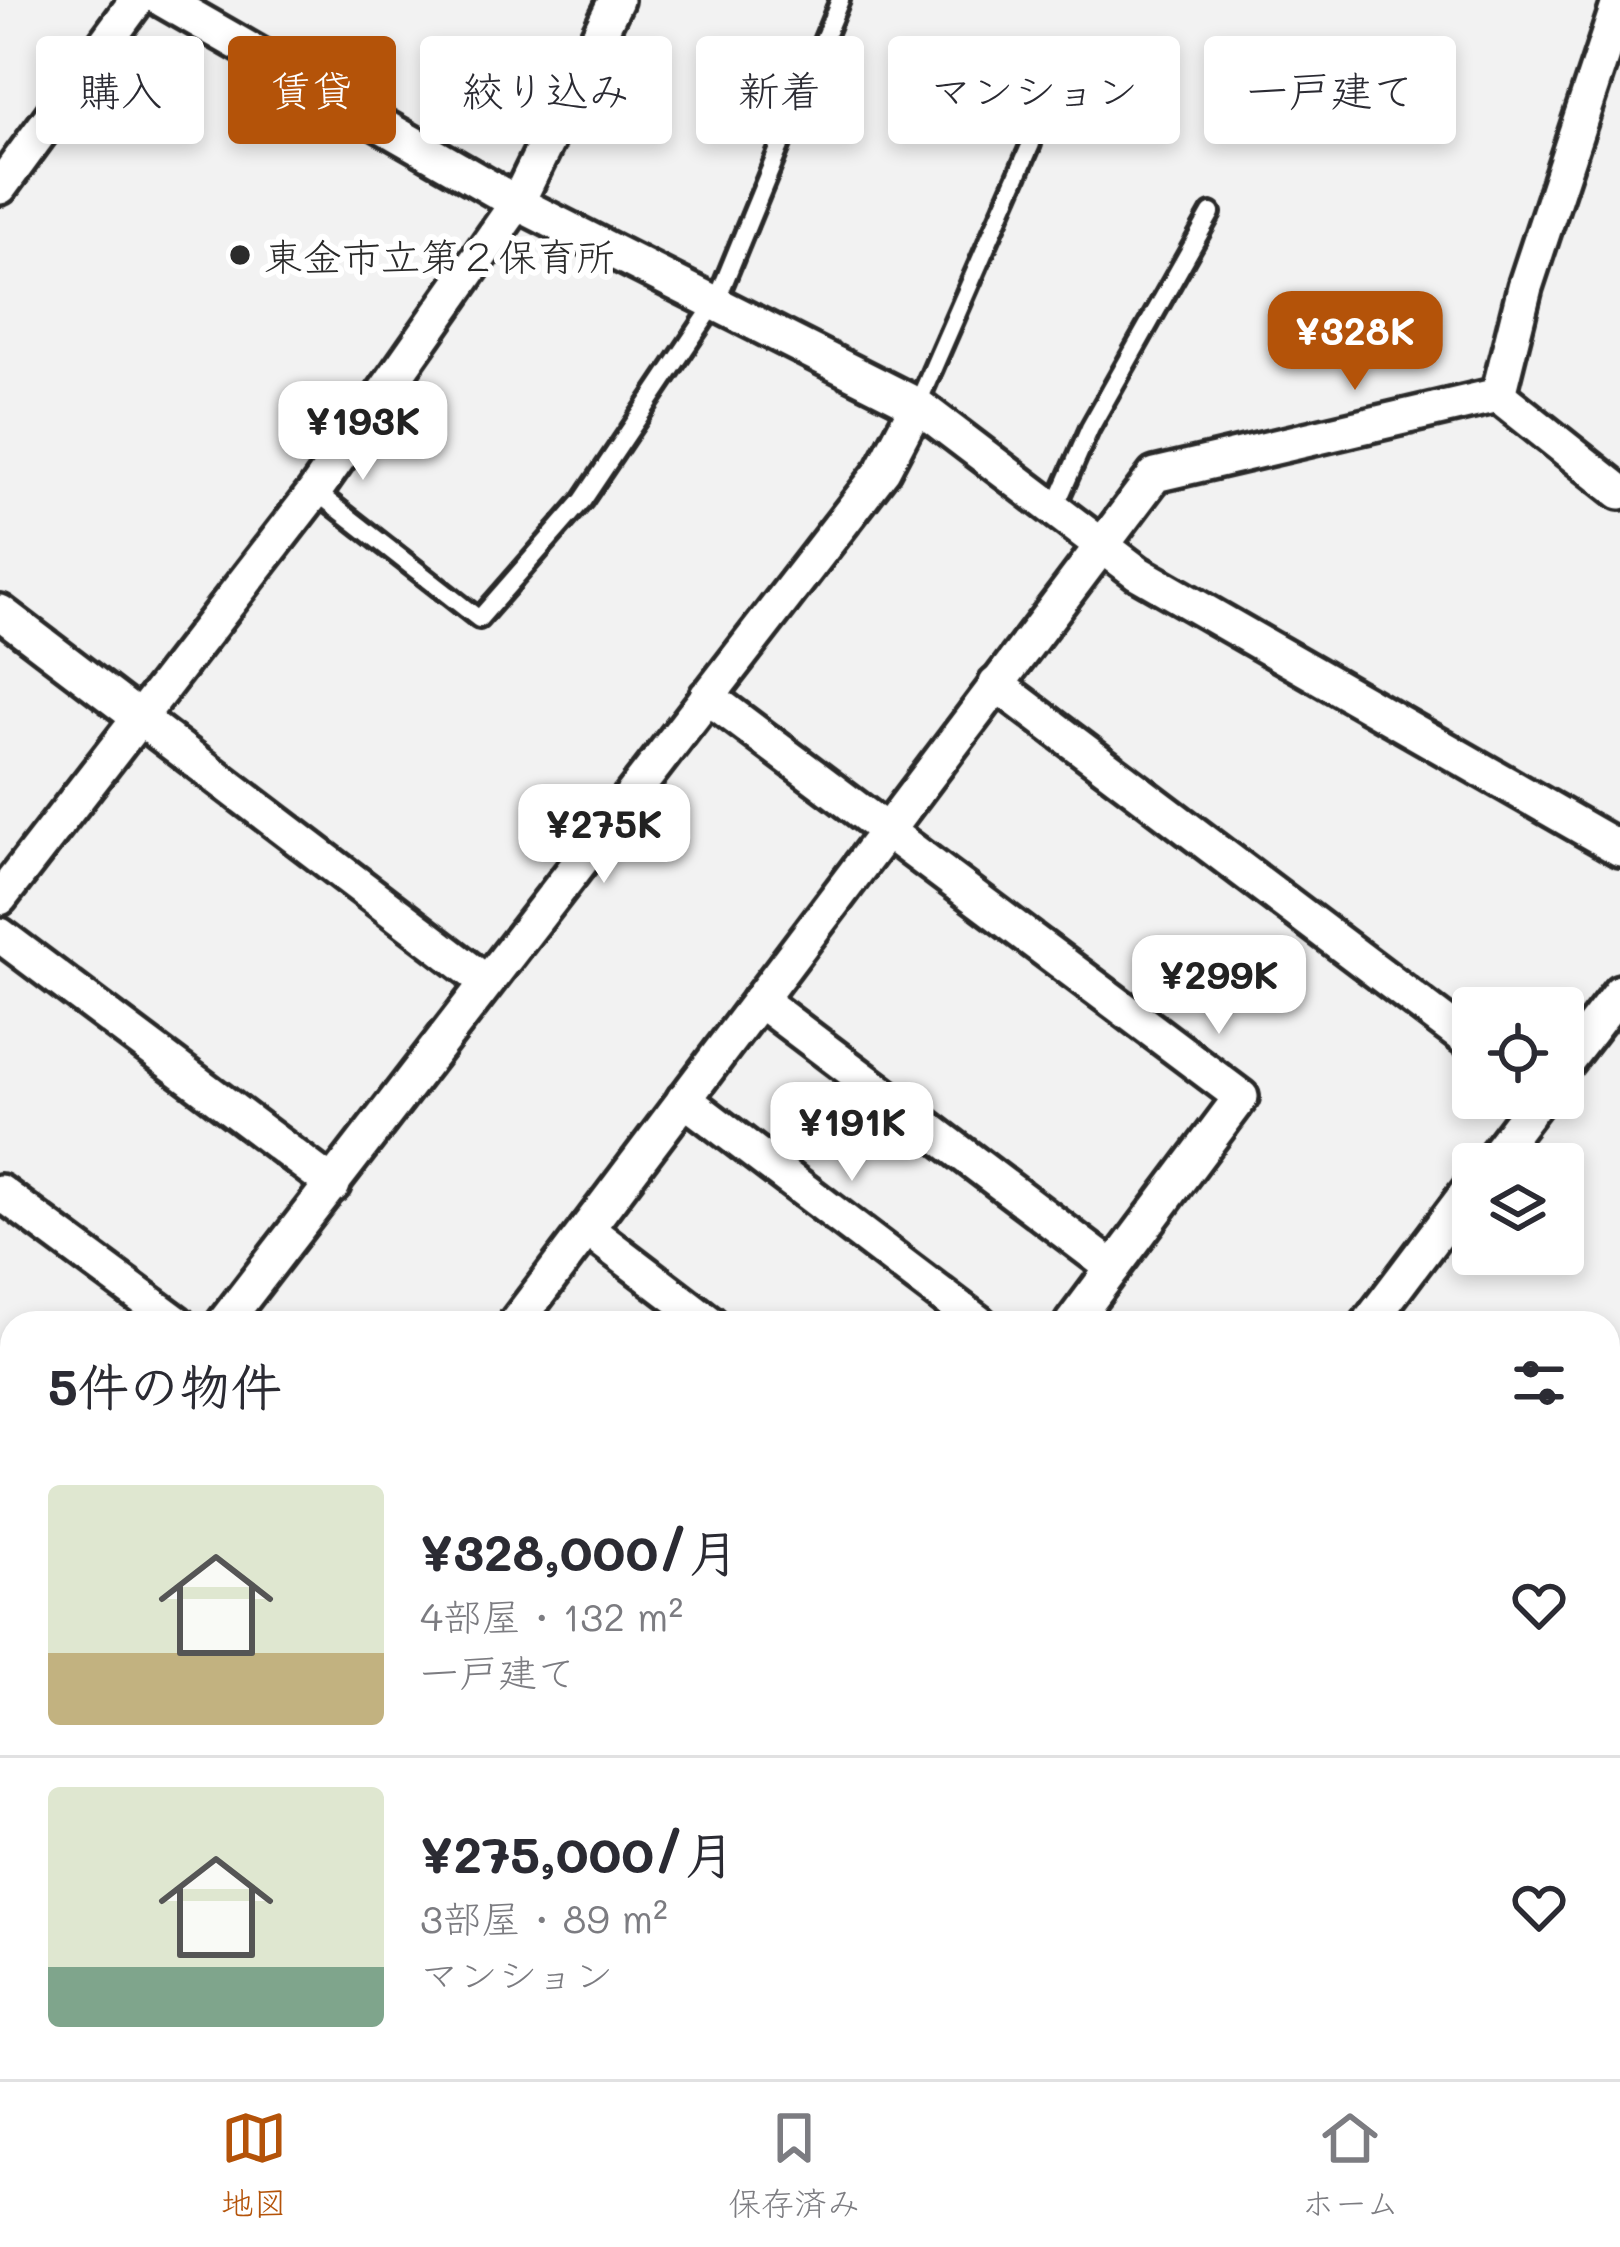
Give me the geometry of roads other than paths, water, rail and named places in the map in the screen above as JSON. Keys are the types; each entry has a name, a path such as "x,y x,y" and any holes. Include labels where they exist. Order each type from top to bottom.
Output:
{"street":[{"path":"0,187 137,0"},
{"path":"163,0 518,203 917,405 1138,573 1620,849"},
{"path":"0,898 136,716 315,491 518,203 616,0"},
{"path":"1498,395 1525,287 1620,0"},
{"path":"1498,395 1620,492"},
{"path":"525,1311 1155,475 1498,395"},
{"path":"233,1311 883,470 917,405"},
{"path":"0,612 486,982"},
{"path":"995,684 1452,1028"},
{"path":"707,696 1241,1097 1081,1311"},
{"path":"0,935 333,1185"},
{"path":"1584,1039 1620,992"},
{"path":"758,1000 1113,1268"},
{"path":"684,1099 963,1311"},
{"path":"1505,1143 1523,1119"},
{"path":"0,1192 161,1311"},
{"path":"1378,1311 1452,1213"},
{"path":"586,1229 694,1311"}],"lane":[{"path":"315,491 478,619 583,500 716,302 840,0"},
{"path":"917,405 1031,144"},
{"path":"1053,512 1090,428 1210,212"}],"place":[{"name":"東金市立第２保育所","path":"240,255"}]}
